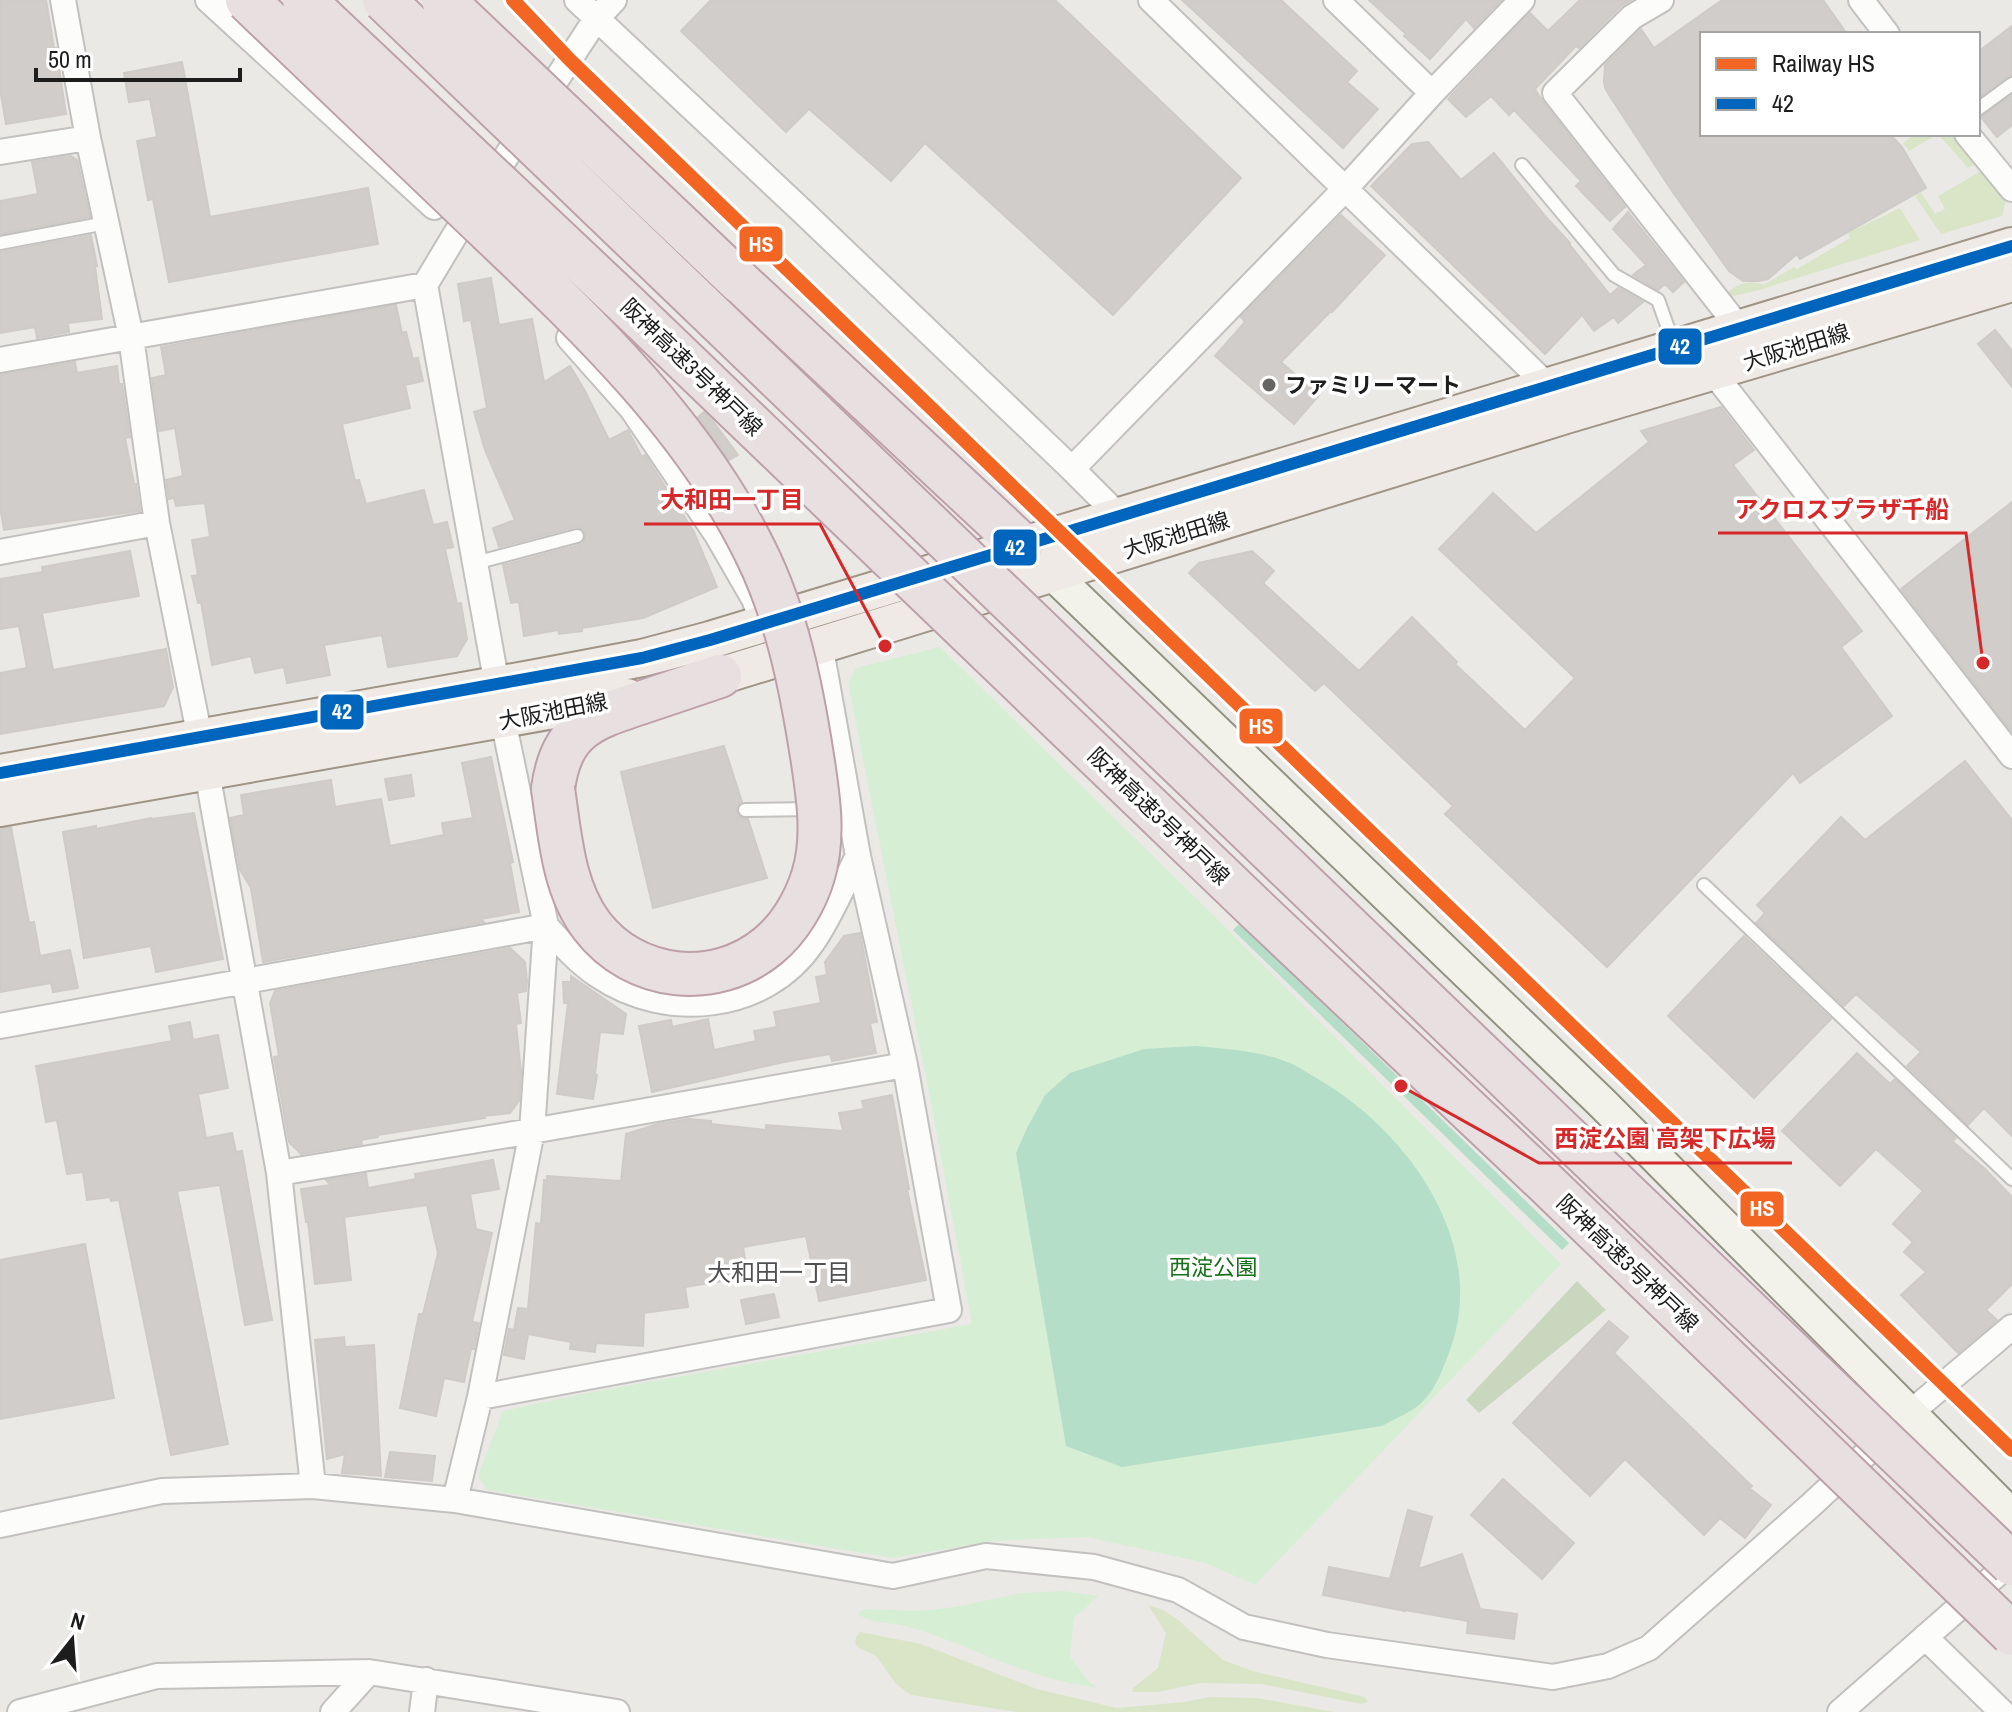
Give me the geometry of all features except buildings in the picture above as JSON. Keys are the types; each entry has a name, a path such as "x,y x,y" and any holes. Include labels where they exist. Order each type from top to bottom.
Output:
{"highway":[{"path":"247,0 567,305 648,391 699,460 743,529 774,594 803,695 819,809 819,845 814,873 804,900 769,946 717,971 688,974 662,972 635,962 610,946 590,924 574,895 564,860 553,789 556,768 566,746 598,716 720,676"},
{"name":"阪神高速3号神戸線","path":"304,0 1549,1186 2012,1634"},
{"path":"384,0 2012,1563"},
{"path":"443,0 1036,559"}],"main road":[{"name":"大阪池田線","path":"0,808 204,755 500,703 650,692 720,676 820,644 1036,559 1119,516 2012,246"},
{"name":"大阪池田線","path":"500,703 642,658 764,624 1036,559 1713,372 2012,283"},
{"name":"大阪池田線","path":"0,773 204,755"}],"street":[{"path":"63,0 88,138 131,337 157,523 204,755 279,1173 313,1486"},
{"path":"208,0 459,229 578,347 632,409 717,535 754,599 764,624"},
{"path":"577,0 790,199 1119,516"},
{"path":"455,1500 480,1397 532,1131 546,926 500,703 425,285 596,19 614,0"},
{"path":"1151,0 1548,386"},
{"path":"1336,0 1432,93"},
{"path":"1072,469 1345,189 1522,0"},
{"path":"1661,0 1632,17 1555,93 1740,329"},
{"path":"1861,0 1885,32"},
{"path":"1969,136 2012,189"},
{"path":"0,152 88,138"},
{"path":"0,360 425,285"},
{"path":"1713,372 2012,756"},
{"path":"0,552 157,523"},
{"path":"1036,559 1602,1103 2012,1516"},
{"path":"480,1397 949,1310 905,1065 858,856 820,644"},
{"path":"546,926 572,954 600,977 633,994 675,1004 731,1001 762,987 789,968 811,944 858,856"},
{"path":"0,1026 546,926"},
{"path":"279,1173 905,1065"},
{"path":"0,1525 162,1491 313,1486 455,1500 893,1576 986,1556 1094,1567 1178,1590 1244,1627 1327,1645 1553,1677 1608,1666 1649,1648 1810,1506 1917,1420 2012,1327"},
{"path":"1840,1712 2012,1563"},
{"path":"1925,1637 2002,1712"},
{"path":"333,1712 369,1672"},
{"path":"20,1712 157,1676 369,1672 617,1712"},
{"path":"422,1712 426,1680"}],"lane":[{"path":"1980,108 2012,84"},
{"path":"1522,165 1614,275 1658,300 1675,348"},
{"path":"0,243 106,223"},
{"path":"475,563 577,536"},
{"path":"745,810 819,809"},
{"path":"1704,885 2012,1179"}],"green space":[{"path":"1913,136 1935,136 1909,151 1903,143"},
{"path":"1940,136 1952,136 1974,165 1968,168"},
{"path":"1981,171 2006,200 2002,216 1941,234 1915,196 1921,192 1935,214 1945,209 1938,196"},
{"path":"1900,208 1920,240 1725,298 1724,294 1738,286 1748,283 1764,285 1794,267 1797,269 1850,238 1848,233"},
{"name":"西淀公園","path":"940,647 1561,1264 1255,1585 1206,1563 1087,1537 994,1541 892,1558 487,1490 478,1476 503,1411 972,1324 848,683 856,668"},
{"path":"1240,923 1569,1243 1562,1250 1233,930"},
{"path":"1196,1046 1257,1053 1292,1064 1350,1101 1381,1127 1409,1158 1431,1192 1448,1229 1458,1268 1460,1307 1451,1347 1430,1393 1415,1408 1382,1426 1122,1467 1066,1446 1016,1153 1045,1095 1070,1073 1144,1049"},
{"path":"1577,1281 1606,1310 1479,1413 1466,1400"},
{"path":"1064,1591 1098,1596 1074,1618 1070,1657 1097,1688 1044,1676 923,1631 868,1620 858,1614 864,1609 919,1611 1021,1593"},
{"path":"1148,1605 1177,1619 1223,1660 1253,1671 1365,1697 1368,1702 1361,1704 1261,1684 1200,1683 1158,1692 1132,1692 1158,1668 1166,1633"},
{"path":"860,1632 921,1644 1037,1689 1117,1708 1210,1697 1257,1698 1334,1712 1016,1712 911,1695 896,1684 876,1656 855,1644"}],"rail line":[{"name":"HS","path":"513,0 570,60 2012,1450"}],"transit line":[{"name":"42","path":"0,773 642,658 2012,246"}],"place":[{"name":"ファミリーマート","path":"1269,385"},
{"name":"大和田一丁目","path":"885,646"},
{"name":"アクロスプラザ千船","path":"1983,663"},
{"name":"西淀公園 高架下広場","path":"1401,1086"}],"district":[{"name":"大和田一丁目","path":"779,1272"}]}
